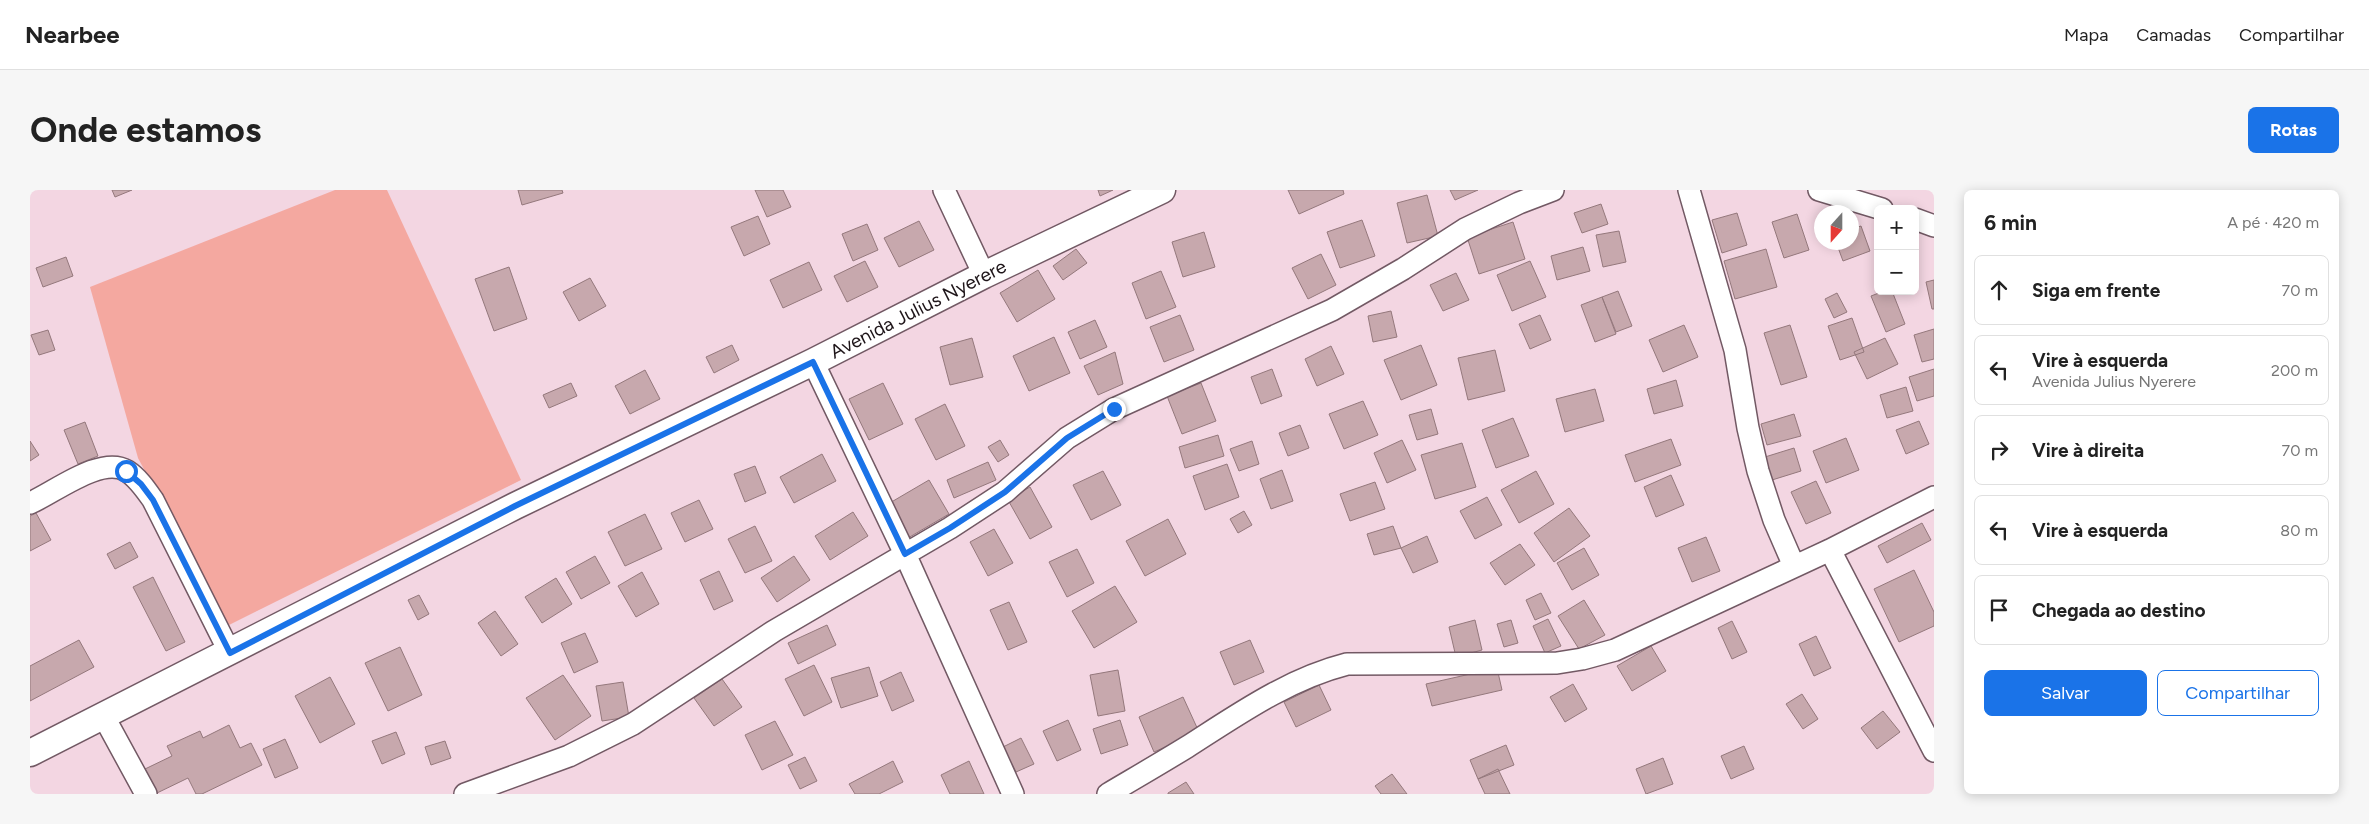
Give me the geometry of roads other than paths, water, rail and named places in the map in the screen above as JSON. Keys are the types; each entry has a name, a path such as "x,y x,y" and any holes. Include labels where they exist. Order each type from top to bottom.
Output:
{"street":[{"path":"944,190 984,275"},
{"name":"Avenida Julius Nyerere","path":"30,753 230,653 515,506 813,362 984,275 1162,190"},
{"path":"465,794 569,756 633,724 774,631 950,528 1005,492 1067,438 1114,409 1332,310 1403,269 1465,229 1553,190"},
{"path":"1689,190 1735,350 1748,428 1758,470 1774,520 1794,566"},
{"path":"1819,190 1874,207"},
{"path":"1919,220 1934,226"},
{"path":"813,362 905,554 1013,794"},
{"path":"30,503 88,472 112,467 126,471 141,484 153,500 230,653"},
{"path":"1108,794 1261,701 1292,684 1324,670 1347,664 1557,663 1582,660 1615,650 1830,550 1934,497"},
{"path":"1830,550 1934,751"},
{"path":"104,717 146,794"}]}
